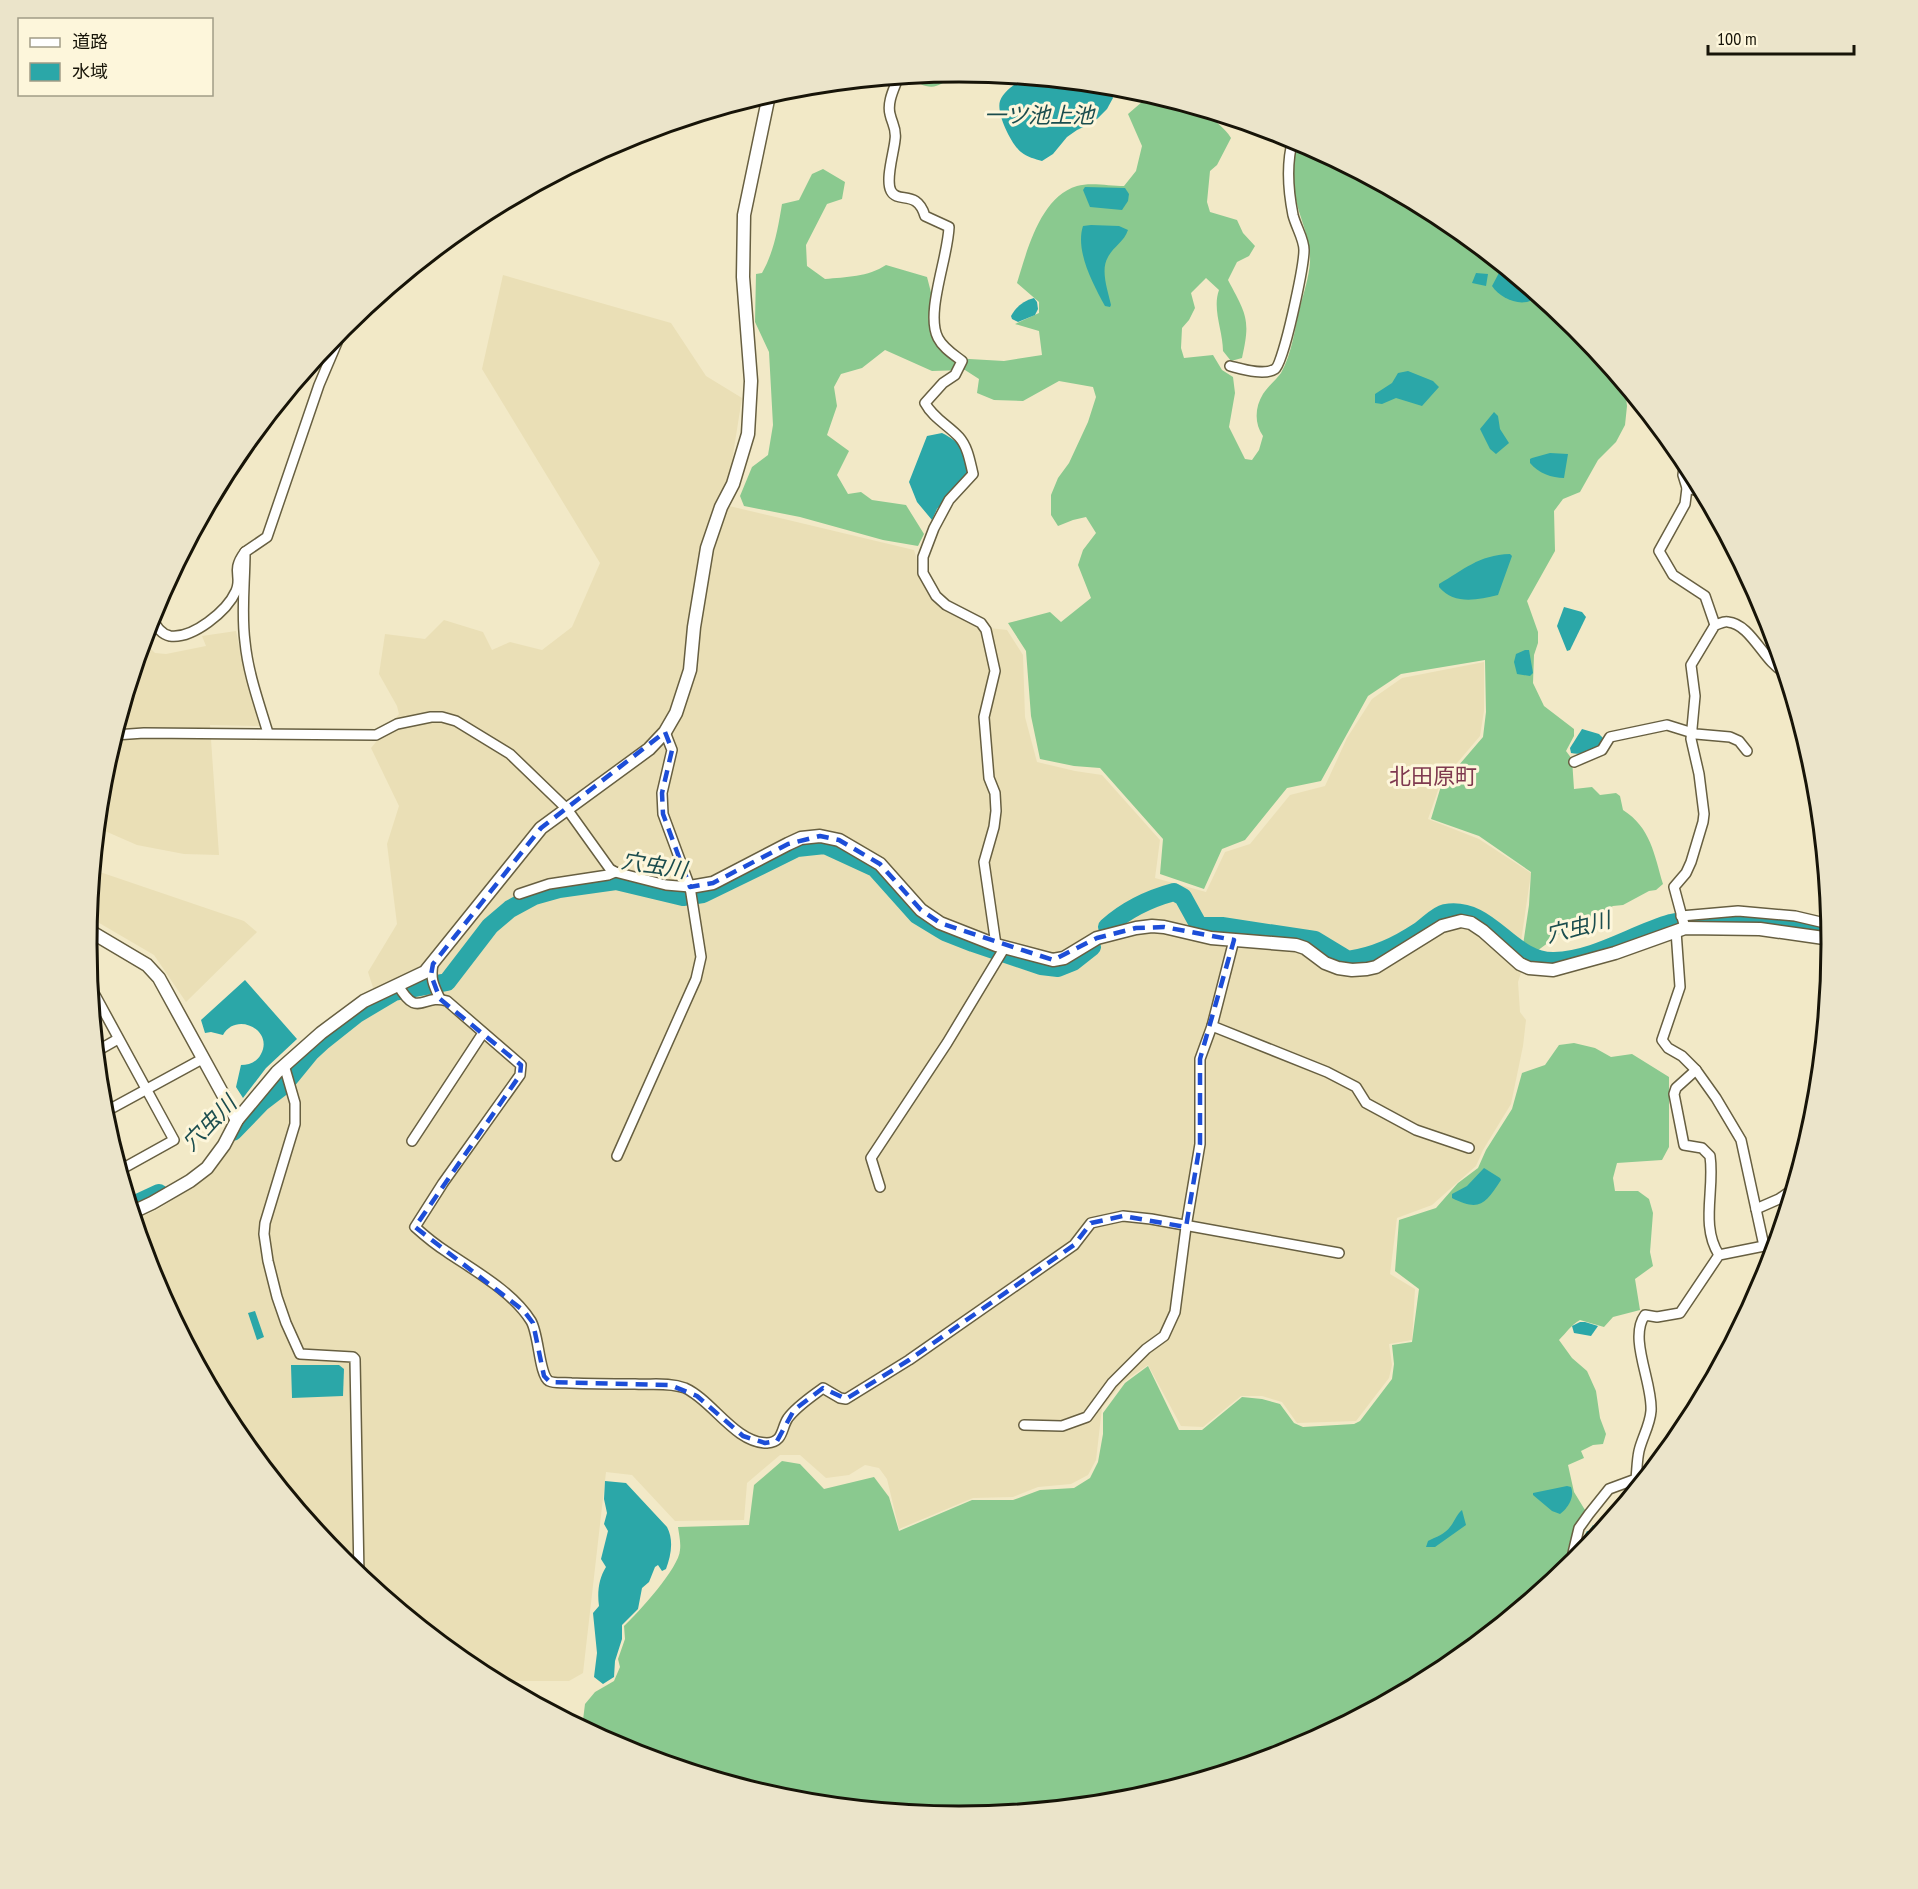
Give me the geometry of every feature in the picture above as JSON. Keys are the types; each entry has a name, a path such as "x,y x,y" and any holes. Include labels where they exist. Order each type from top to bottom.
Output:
{"street":[{"path":"880,1187 871,1158 946,1043 1001,946 984,862 996,811 995,793 989,778 984,717 995,671 986,630 981,623 946,605 936,596 923,573 923,557 934,528 949,500 973,474 970,459 960,438 932,414 925,403 943,383 955,375 962,361 939,340 933,325 938,285 948,245 949,227 925,216 922,206 916,200 895,195 890,190 889,178 896,137 889,104 896,85"},
{"path":"139,1209 190,1181 207,1168 224,1145 237,1120 284,1065 345,1013 364,1001 425,972 541,828 649,749 665,732 676,713 690,670 694,627 707,548 721,507 733,484 748,434 751,381 743,277 744,215 767,105"},
{"path":"1230,366 1266,372 1273,371 1279,365 1304,248 1293,215 1288,176 1291,149"},
{"path":"158,629 169,636 183,635 212,620 238,588 236,569 238,562 245,552 267,537 319,385 333,353"},
{"path":"1684,479 1687,488 1685,504 1659,551 1673,575 1706,596 1715,625"},
{"path":"245,552 243,625 245,644 251,675 268,733"},
{"path":"1636,1477 1638,1453 1652,1410 1645,1365 1638,1342 1642,1320 1645,1315 1657,1317 1680,1313 1719,1256 1764,1246 1741,1140 1696,1070 1682,1056 1668,1048 1662,1040 1680,987 1681,916 1674,887 1686,873 1691,862 1704,814 1691,732 1695,696 1691,665 1697,651 1715,625 1728,621 1737,625 1752,638 1774,665"},
{"path":"123,734 144,732 376,735 397,724 441,717 456,722 510,754 567,809 610,869 615,872 666,885 690,887 713,883 801,838 820,836 832,838 880,864 921,910 940,923 1001,946 1053,960 1064,958 1097,938 1152,926 1212,938 1296,945 1305,948 1325,963 1352,970 1376,968 1442,926 1461,921 1471,923 1483,931 1520,964 1529,968 1553,970 1615,953 1681,930 1760,929 1821,938"},
{"path":"1574,762 1602,750 1611,737 1667,725 1691,732 1730,737 1739,741 1747,751"},
{"path":"617,1156 696,978 701,957 690,887 663,814 662,793 672,750 665,732"},
{"path":"519,894 549,884 615,872"},
{"path":"1681,916 1738,911 1795,916 1820,922"},
{"path":"97,940 147,965 159,978 237,1120"},
{"path":"1024,1425 1062,1426 1087,1418 1112,1383 1146,1349 1164,1336 1175,1312 1200,1144 1200,1059 1212,1026 1234,940"},
{"path":"433,964 431,975 440,999"},
{"path":"398,985 404,996 412,1003 420,1004 440,999 447,1001 521,1065 520,1075 415,1227 444,1251 490,1281 524,1311 532,1323 544,1376 550,1382 670,1385 684,1388 697,1396 743,1436 765,1443 777,1441 786,1420 794,1410 823,1388 846,1399 900,1366 1074,1245 1091,1223 1123,1216 1151,1219 1339,1254"},
{"path":"99,1003 174,1140 126,1167"},
{"path":"1212,1026 1328,1072 1356,1087 1366,1103 1416,1130 1469,1148"},
{"path":"412,1141 483,1033"},
{"path":"103,1047 118,1039"},
{"path":"113,1107 204,1058"},
{"path":"284,1065 295,1103 296,1124 265,1223 265,1245 280,1305 300,1354 353,1357 355,1359 359,1563"},
{"path":"1696,1070 1676,1088 1674,1094 1684,1145 1702,1148 1710,1156 1709,1232 1719,1256"},
{"path":"1756,1209 1783,1196"},
{"path":"1574,1548 1580,1528 1610,1489 1634,1480"}],"highlighted area":[{"path":"665,732 672,750 662,793 663,814 690,887 713,883 788,844 820,836 839,840 880,864 921,910 940,923 1053,960 1097,938 1136,928 1164,927 1234,940 1200,1059 1200,1144 1186,1227 1123,1216 1091,1223 1074,1245 909,1360 846,1399 823,1388 794,1410 777,1441 765,1443 743,1436 697,1396 670,1385 550,1382 544,1376 533,1323 524,1311 415,1227 520,1075 521,1065 440,999 431,975 433,964 541,828"}],"shaded area":[{"path":"503,275 671,323 706,376 742,398 725,505 914,550 924,583 931,595 980,627 1007,630 1023,655 1025,717 1037,762 1102,775 1160,840 1155,878 1206,892 1225,852 1250,844 1290,795 1325,786 1347,738 1372,699 1402,678 1484,662 1484,711 1480,736 1441,782 1428,819 1479,839 1531,873 1519,955 1526,957 1518,982 1520,1012 1526,1020 1523,1046 1511,1104 1476,1166 1432,1205 1397,1218 1390,1274 1415,1289 1412,1340 1389,1344 1392,1365 1389,1378 1356,1421 1297,1423 1282,1402 1262,1396 1241,1396 1203,1427 1181,1426 1148,1365 1123,1382 1102,1408 1096,1460 1088,1475 1071,1484 1038,1487 1013,1497 973,1498 899,1529 887,1479 879,1468 865,1465 849,1475 826,1478 800,1455 780,1455 747,1483 744,1520 675,1521 632,1475 606,1472 583,1673 569,1681 512,1681 480,1661 391,1593 349,1554 311,1513 242,1423 212,1375 186,1326 141,1216 157,1210 214,1170 243,1126 261,1104 285,1087 317,1049 378,1003 368,972 397,924 387,844 399,806 371,748 399,714 379,674 385,634 425,639 444,620 483,632 492,650 510,642 542,650 572,627 600,563 482,369"},
{"path":"236,631 246,679 262,726 210,725 219,855 184,854 137,845 104,831 126,721 150,648 155,653 166,654 206,646 202,636"},
{"path":"100,872 244,921 257,932 186,1002 154,955 98,922"}],"green space":[{"path":"920,83 943,83 932,87"},
{"path":"1141,102 1218,123 1231,138 1217,165 1210,171 1207,202 1210,212 1237,220 1243,233 1255,246 1249,256 1237,262 1228,280 1245,317 1246,334 1242,358 1231,361 1223,351 1217,312 1219,290 1206,278 1191,293 1195,308 1182,328 1181,348 1184,358 1213,355 1222,370 1233,377 1235,393 1229,427 1245,459 1252,460 1259,450 1263,436 1257,420 1258,404 1265,391 1281,373 1288,357 1309,273 1309,248 1296,200 1294,183 1295,151 1340,171 1390,198 1438,228 1484,261 1527,296 1569,335 1626,400 1625,425 1616,442 1598,460 1580,492 1563,499 1554,511 1555,551 1527,601 1538,632 1533,683 1544,706 1574,729 1574,736 1566,751 1572,759 1574,789 1592,787 1600,795 1616,793 1620,796 1623,810 1646,833 1654,852 1663,884 1656,890 1649,891 1623,905 1613,906 1590,919 1569,927 1537,951 1530,951 1523,945 1531,872 1479,836 1431,819 1441,786 1483,737 1486,712 1485,660 1401,674 1368,696 1321,781 1287,788 1245,840 1222,849 1204,889 1160,874 1163,839 1100,768 1074,766 1040,759 1031,716 1026,651 1008,623 1050,612 1061,622 1091,598 1078,565 1083,550 1096,533 1086,517 1058,526 1051,515 1051,495 1088,422 1096,397 1093,387 1059,381 1023,401 994,400 977,393 979,379 965,370 932,371 885,350 862,368 841,374 834,387 837,406 827,435 849,451 837,475 848,494 861,492 872,500 906,505 924,534 918,546 883,540 800,517 744,506 740,496 752,467 768,455 773,425 769,352 755,322 756,274 762,273 770,257 782,204 799,200 812,174 823,169 845,182 842,199 827,204 806,245 807,266 825,279 864,274 886,265 927,277 933,300 928,318 936,342 952,358 1004,361 1042,355 1039,331 1015,324 1039,313 1039,302 1017,283 1031,241 1044,213 1064,192 1082,185 1124,186 1136,171 1142,146 1128,114"},
{"path":"1574,1043 1595,1048 1611,1057 1632,1054 1669,1077 1669,1147 1662,1160 1617,1163 1613,1178 1615,1191 1638,1191 1649,1199 1653,1213 1650,1252 1653,1266 1635,1279 1640,1310 1613,1317 1604,1327 1580,1320 1559,1340 1572,1358 1587,1371 1596,1391 1600,1418 1606,1434 1603,1444 1593,1445 1581,1451 1584,1458 1568,1465 1574,1492 1585,1510 1571,1538 1567,1556 1527,1593 1438,1661 1340,1718 1236,1761 1127,1790 1015,1805 903,1805 791,1790 682,1761 583,1720 585,1704 595,1692 614,1681 620,1667 618,1659 625,1639 624,1626 657,1590 678,1558 680,1538 678,1527 749,1525 754,1485 782,1461 800,1464 824,1489 874,1477 889,1497 899,1531 972,1500 1013,1500 1040,1490 1074,1488 1090,1478 1098,1462 1103,1434 1103,1413 1125,1383 1148,1366 1179,1430 1202,1430 1242,1397 1280,1404 1294,1423 1303,1427 1354,1424 1360,1421 1392,1379 1394,1364 1392,1345 1412,1342 1419,1289 1395,1271 1399,1220 1436,1208 1458,1183 1478,1168 1486,1150 1512,1109 1522,1073 1545,1065 1559,1045"}],"water":[{"name":"一ツ池上池","path":"1016,84 1072,90 1113,98 1107,109 1094,122 1067,137 1053,154 1042,161 1021,152 1005,128 999,106 1002,97"},
{"path":"1085,187 1125,188 1129,194 1128,201 1122,210 1090,207 1083,190"},
{"path":"1083,226 1119,226 1128,230 1110,253 1106,262 1105,274 1110,307 1105,306 1100,297 1083,256 1081,236"},
{"path":"1476,273 1488,274 1486,286 1472,283"},
{"path":"1499,273 1530,301 1514,301 1504,297 1492,286"},
{"path":"1034,298 1038,309 1035,315 1018,322 1012,319 1011,316 1018,307"},
{"path":"1408,371 1433,381 1439,387 1422,406 1396,398 1382,404 1375,403 1375,394 1392,383 1398,373"},
{"path":"1494,412 1498,416 1500,429 1509,443 1496,454 1490,449 1480,429"},
{"path":"942,433 954,440 961,448 969,472 937,509 932,520 917,502 909,482 927,436"},
{"path":"1550,453 1568,454 1564,478 1546,474 1537,470 1530,463 1530,459"},
{"path":"1510,554 1512,556 1498,595 1466,600 1452,597 1439,587 1439,584 1480,560"},
{"path":"1564,607 1582,612 1586,617 1570,650 1567,651 1557,626"},
{"path":"1529,650 1533,673 1530,676 1517,674 1514,662 1516,654"},
{"path":"1582,729 1599,734 1606,741 1590,751 1581,754 1571,753 1570,748"},
{"path":"245,980 297,1039 266,1068 243,1098 236,1087 241,1065 259,1057 264,1045 262,1038 252,1026 244,1024 236,1024 223,1035 205,1033 201,1020"},
{"path":"1484,1168 1501,1180 1486,1200 1476,1205 1452,1198 1452,1194 1467,1186"},
{"path":"255,1311 264,1337 257,1340 248,1313"},
{"path":"1580,1322 1598,1326 1591,1336 1574,1333 1572,1326"},
{"path":"291,1365 339,1365 344,1369 343,1396 292,1398"},
{"path":"605,1481 626,1483 667,1527 671,1543 666,1569 662,1571 658,1565 655,1567 649,1582 642,1588 638,1609 622,1625 622,1639 615,1661 614,1677 603,1684 594,1677 597,1653 593,1613 599,1606 599,1585 606,1567 601,1559 608,1531 604,1524 607,1513 604,1499"},
{"path":"1571,1487 1571,1498 1566,1509 1560,1514 1552,1511 1533,1495 1533,1493"},
{"path":"1462,1510 1466,1525 1435,1547 1426,1547 1428,1541 1452,1525"},
{"path":"1593,1525 1595,1526 1583,1539 1587,1531"}],"waterway":[{"name":"穴虫川","path":"233,1132 262,1102 283,1086 310,1053 357,1014 394,992 447,982 490,926 510,909 534,896 559,889 616,881 683,897 703,894 797,848 825,845 875,868 917,915 945,932 973,943 1041,966 1058,968 1073,962 1092,947"},
{"name":"穴虫川","path":"1107,927 1138,905 1174,892 1183,897 1199,926 1222,926 1315,940 1348,960 1394,946 1445,913 1461,913 1475,917 1525,953 1539,959 1554,961 1584,956 1671,923 1687,920 1771,921 1820,928"},
{"name":"穴虫川","path":"137,1203 159,1193"}],"district":[{"name":"北田原町","path":"1433,776"}]}
